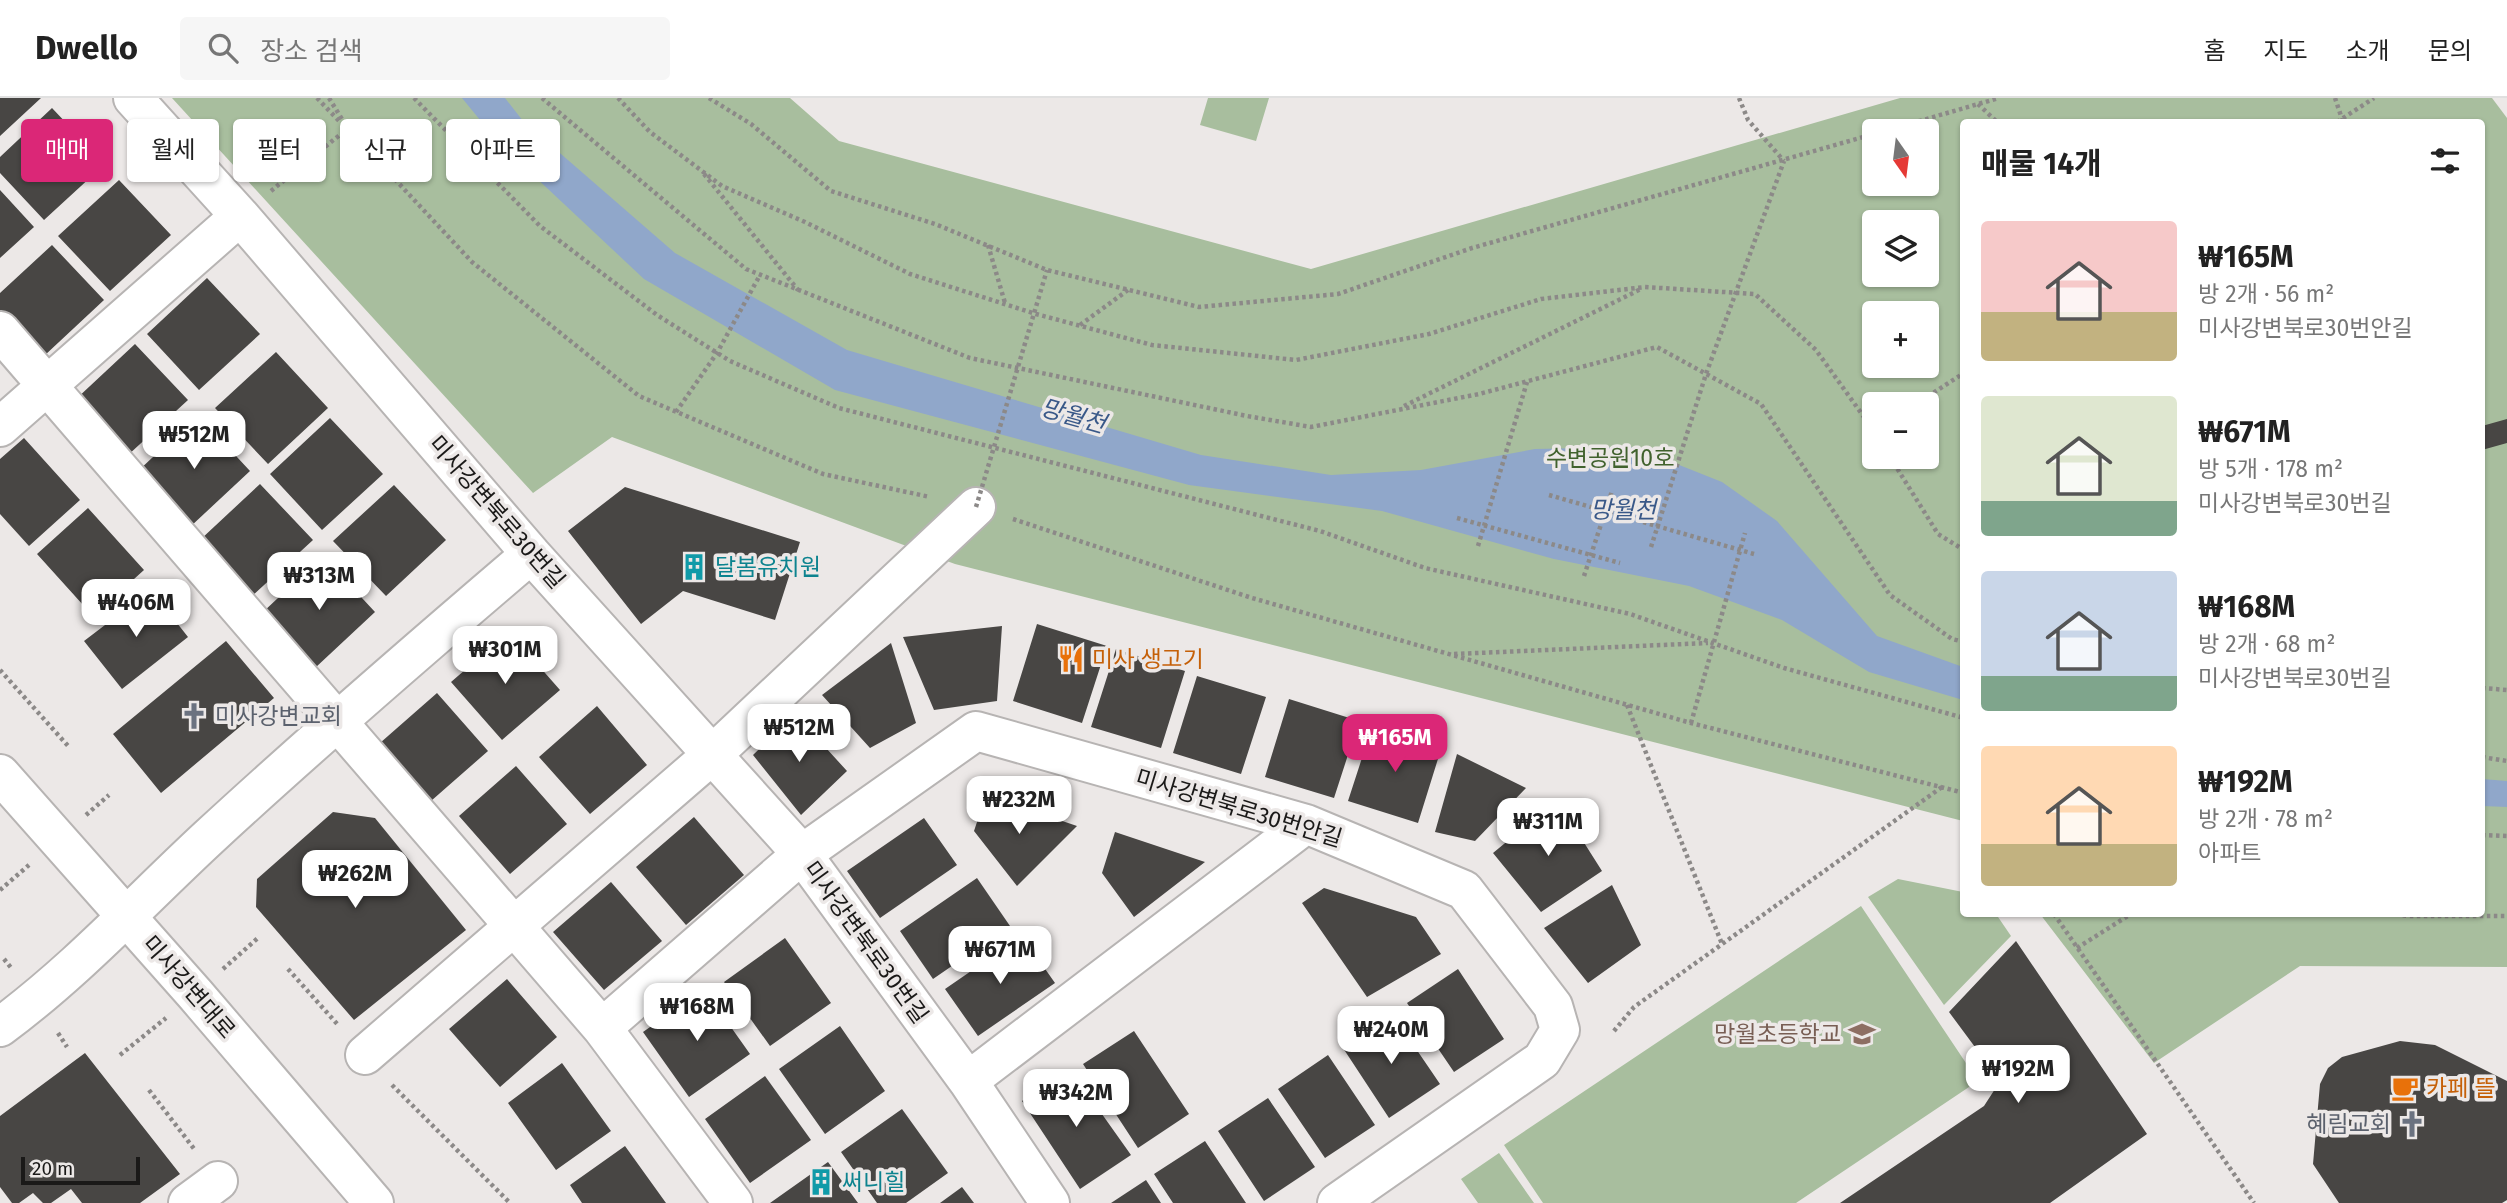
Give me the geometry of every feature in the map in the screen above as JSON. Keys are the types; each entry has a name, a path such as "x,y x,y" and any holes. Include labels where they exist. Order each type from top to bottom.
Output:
{"street":[{"name":"미사강변북로30번길","path":"133,98 240,216 531,554 802,854 968,1081 1050,1203"},
{"path":"0,428 240,216"},
{"path":"0,331 602,1028 733,1203"},
{"path":"365,1055 713,754 982,510"},
{"path":"0,1027 35,1002 128,918 206,840 338,721 531,554"},
{"name":"미사강변북로30번안길","path":"802,854 976,731 1306,824 1464,890 1553,1006 1560,1030 1542,1060 1358,1197"},
{"name":"미사강변대로","path":"0,774 374,1203"},
{"path":"968,1081 1306,824"},
{"path":"602,1028 802,854"}],"path":[{"path":"317,98 340,121"},
{"path":"329,98 342,119"},
{"path":"414,98 540,226 657,315 717,353 839,408 1320,531 1425,568 1630,614 1784,668 1960,717"},
{"path":"542,98 746,269 970,358 1311,427 1528,381 1657,347 1761,404 1890,596 1952,639 1960,641"},
{"path":"618,98 650,132 722,186 805,222 911,274 1036,314 1152,345 1296,360 1429,334 1541,299 1645,287 1755,294 1816,350 1862,414"},
{"path":"709,98 751,124 831,191 988,245 1047,270 1199,306 1338,294 1472,248 1862,137"},
{"path":"1739,98 1748,120 1784,160"},
{"path":"1926,119 1999,98"},
{"path":"2335,98 2340,119"},
{"path":"2343,119 2374,98"},
{"path":"1978,104 1994,119"},
{"path":"240,216 340,135"},
{"path":"1651,547 1706,374 1784,160"},
{"path":"699,168 799,290"},
{"path":"397,182 472,262 639,396 823,474 937,499"},
{"path":"988,245 1006,304"},
{"path":"1047,270 982,510 1252,598 1691,723 1960,792"},
{"path":"676,412 717,353 760,275"},
{"path":"1399,409 1645,287"},
{"path":"1080,325 1129,289"},
{"path":"1935,392 1960,376"},
{"path":"1478,546 1528,381"},
{"path":"1897,469 1938,534 1960,548"},
{"path":"1584,576 1612,491"},
{"path":"1549,495 1754,554"},
{"path":"1457,518 1620,563"},
{"path":"1691,723 1745,533"},
{"path":"1447,654 1712,643"},
{"path":"0,670 69,747"},
{"path":"2485,688 2507,690"},
{"path":"1627,705 1722,944"},
{"path":"2485,757 2507,761"},
{"path":"1614,1031 1634,1006 1942,787"},
{"path":"2485,835 2507,836"},
{"path":"2485,916 2507,916"},
{"path":"2056,917 2254,1203"},
{"path":"2077,948 2126,917"},
{"path":"288,969 420,1116 510,1203"}],"green space":[{"name":"수변공원10호","path":"172,98 790,98 839,141 1311,269 1900,98 2492,98 2507,118 2507,967 2300,966 2154,1063 2042,917 2485,917 2485,119 1960,119 1960,820 955,564 612,437 533,493 249,182 326,182 326,119 233,119 233,165 219,149 219,119 191,119"},
{"path":"1208,98 1269,98 1256,141 1200,125"},
{"path":"1898,879 1960,891 1960,917 1998,917 2011,936 1944,1005 1868,897"},
{"path":"1861,906 1978,1081 1796,1203 1543,1203 1504,1145"},
{"path":"1499,1153 1534,1203 1478,1203 1461,1179"}],"water":[{"name":"망월천","path":"462,98 505,98 521,119 479,119"},
{"name":"망월천","path":"560,153 675,253 847,350 1201,455 1331,475 1421,470 1535,449 1634,447 1722,482 1777,521 1877,636 1960,666 1960,699 1869,672 1782,620 1689,586 1554,559 1382,511 1189,485 835,390 644,279 541,182 560,182"},
{"path":"2485,779 2507,781 2507,807 2485,806"}],"building":[{"path":"0,98 41,98 0,136"},
{"path":"52,108 62,119 40,119"},
{"path":"21,137 21,182 85,182 44,220 0,173 0,157"},
{"path":"119,180 171,235 110,291 58,236"},
{"path":"0,190 34,227 0,258"},
{"path":"52,245 104,300 44,356 0,310 0,293"},
{"path":"207,278 260,334 199,390 147,334"},
{"path":"135,344 188,400 127,456 75,400"},
{"path":"276,352 328,408 268,464 215,408"},
{"path":"198,415 250,471 190,527 138,471"},
{"path":"330,418 383,474 322,530 270,474"},
{"path":"2507,419 2507,443 2485,449 2485,425"},
{"path":"24,438 80,500 29,546 0,514 0,459"},
{"path":"260,484 313,540 252,596 200,540"},
{"path":"394,485 446,540 386,596 333,541"},
{"name":"달봄유치원","path":"625,487 800,542 775,620 683,591 641,624 568,531"},
{"path":"88,508 144,570 93,616 37,554"},
{"path":"323,556 375,612 315,668 263,612"},
{"path":"151,590 188,637 122,689 84,641"},
{"path":"1037,624 1107,646 1082,723 1013,701"},
{"path":"1002,626 997,701 934,710 903,637"},
{"path":"509,632 560,690 502,740 451,682"},
{"name":"미사강변교회","path":"226,641 274,698 161,793 113,734"},
{"path":"891,643 916,723 870,748 822,695"},
{"path":"1116,649 1185,671 1161,748 1091,727"},
{"path":"1197,676 1266,697 1241,774 1173,753"},
{"path":"437,693 488,751 431,801 380,743"},
{"path":"1289,699 1359,721 1334,798 1265,777"},
{"path":"597,706 647,765 590,814 539,757"},
{"path":"795,714 847,771 801,815 753,755"},
{"path":"1373,724 1442,746 1418,823 1348,801"},
{"path":"1457,754 1526,788 1475,841 1435,832"},
{"path":"516,766 567,824 510,874 459,816"},
{"path":"986,795 1077,826 1017,886 974,831"},
{"path":"1557,800 1602,871 1541,912 1493,853"},
{"path":"333,812 375,818 466,930 354,1020 256,907 257,879"},
{"path":"694,817 744,875 686,925 636,867"},
{"path":"924,818 957,865 880,918 847,871"},
{"path":"1115,832 1205,862 1134,917 1102,873"},
{"path":"977,878 1010,926 933,979 900,931"},
{"path":"611,882 662,941 604,990 553,932"},
{"path":"1612,885 1641,945 1588,983 1544,928"},
{"path":"1324,888 1416,917 1441,954 1367,997 1302,903"},
{"path":"1022,936 1055,983 978,1036 945,989"},
{"path":"785,938 831,1003 770,1046 724,982"},
{"path":"2016,941 2147,1134 2050,1203 1840,1203 1984,1106 1995,1089 1992,1070 1949,1012"},
{"path":"1458,969 1504,1039 1454,1072 1407,1003"},
{"path":"507,979 557,1037 500,1087 449,1029"},
{"path":"704,989 750,1054 689,1097 643,1032"},
{"path":"1393,1015 1440,1084 1389,1118 1343,1048"},
{"path":"840,1026 885,1091 825,1134 779,1069"},
{"path":"1134,1031 1189,1114 1138,1148 1083,1064"},
{"name":"혜림교회","path":"2400,1041 2435,1045 2507,1081 2507,1200 2502,1203 2339,1203 2313,1164 2320,1084 2328,1068 2342,1057"},
{"path":"85,1053 180,1174 140,1203 82,1203 71,1189 51,1203 43,1203 33,1193 19,1203 12,1203 0,1187 0,1116"},
{"path":"1328,1055 1375,1125 1325,1158 1278,1089"},
{"path":"562,1063 611,1131 556,1170 508,1103"},
{"path":"1070,1069 1131,1155 1080,1189 1022,1101"},
{"path":"765,1076 811,1140 750,1183 705,1119"},
{"path":"1268,1098 1315,1167 1264,1201 1218,1131"},
{"path":"902,1109 948,1173 906,1203 877,1203 841,1152"},
{"path":"1205,1141 1246,1203 1173,1203 1154,1174"},
{"path":"625,1146 666,1203 582,1203 570,1185"},
{"name":"써니힐","path":"828,1162 858,1203 770,1203"},
{"path":"1146,1180 1161,1203 1111,1203"},
{"path":"962,1187 974,1203 940,1203"}],"place":[{"name":"달봄유치원","path":"694,567"},
{"name":"미사 생고기","path":"1071,659"},
{"name":"미사강변교회","path":"194,716"},
{"name":"망월초등학교","path":"1862,1034"},
{"name":"카페 뜰","path":"2405,1088"},
{"name":"혜림교회","path":"2412,1124"},
{"name":"써니힐","path":"821,1182"}]}
